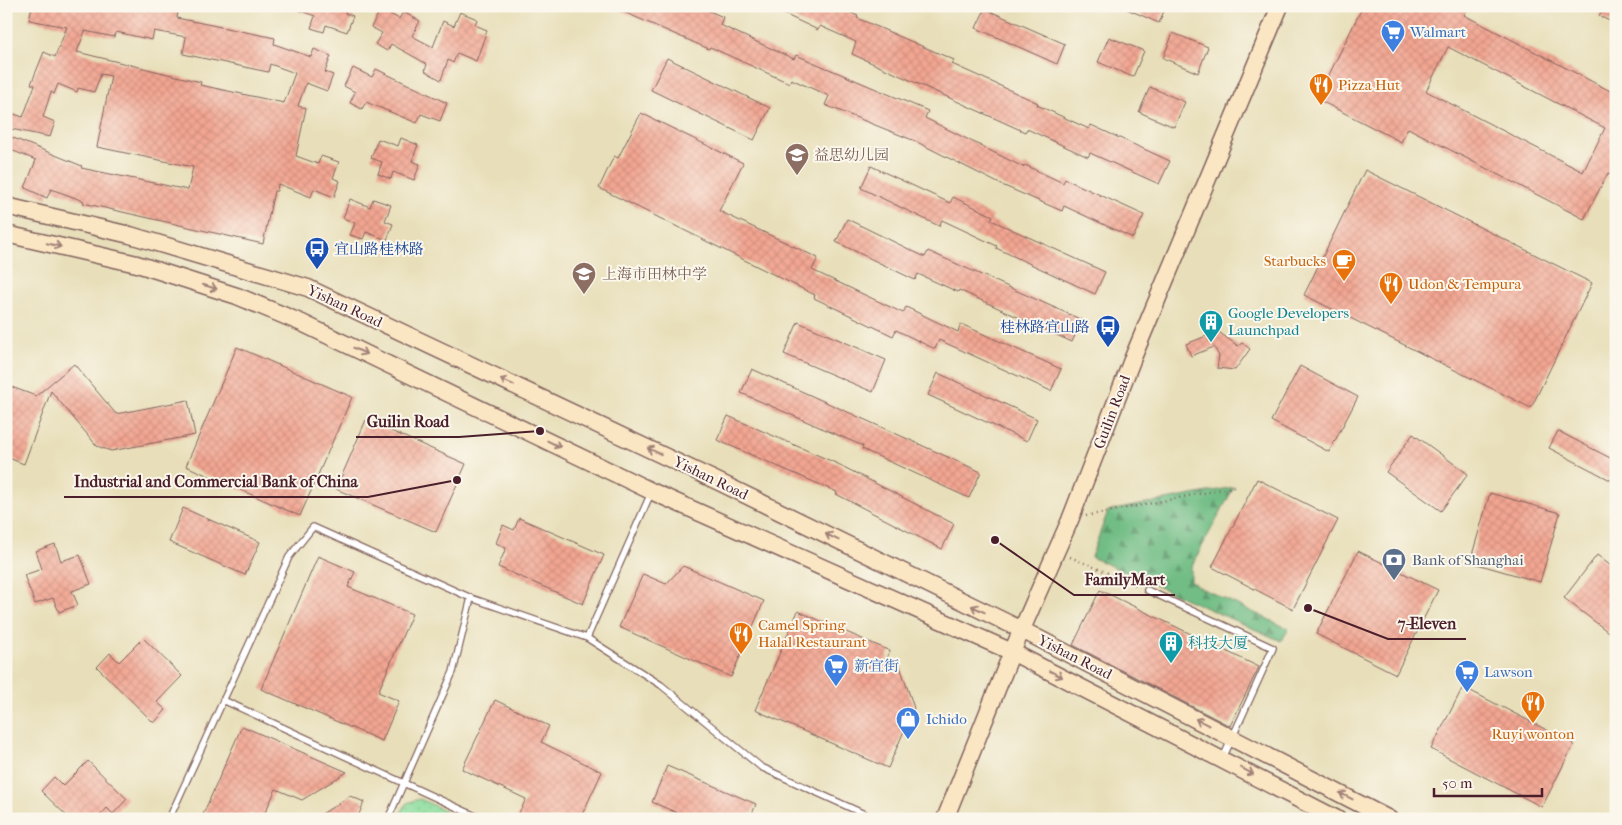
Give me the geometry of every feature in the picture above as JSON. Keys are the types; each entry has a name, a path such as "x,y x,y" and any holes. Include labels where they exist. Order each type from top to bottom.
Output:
{"main road":[{"name":"Guilin Road","path":"945,819 1012,652 1070,520 1132,360 1280,6"},
{"name":"Yishan Road","path":"6,206 130,235 308,288 719,482 1022,630 1389,819"},
{"name":"Yishan Road","path":"6,234 138,264 237,296 302,323 652,490 1012,652 1222,758 1337,819"}],"lane":[{"path":"587,638 652,490"},
{"path":"170,819 289,557 313,527 471,598 587,638 661,685 761,767 875,819"},
{"path":"1147,590 1274,648 1222,758"},
{"path":"388,819 453,672 471,598"},
{"path":"224,700 482,819"}],"path":[{"path":"1070,520 1234,487"},
{"path":"1057,551 1147,590"}],"green space":[{"path":"1234,487 1191,567 1191,581 1197,586 1289,629 1281,641 1091,557 1108,511"},
{"path":"420,799 462,819 397,819 407,803"}],"building":[{"path":"32,6 179,6 177,18 275,38 274,44 311,57 314,49 331,56 325,72 333,75 327,91 306,83 298,106 306,108 296,156 318,164 321,156 339,162 333,178 340,181 334,197 314,189 311,197 278,184 277,191 274,191 263,244 83,203 84,201 51,189 47,198 25,188 36,160 6,148 6,135 82,166 81,168 188,190 193,167 97,147 111,76 101,74 94,92 78,88 77,92 58,84 54,94 51,92 43,117 55,122 50,137 6,128 11,113 23,117 35,85 31,84 44,52 55,57 67,27 29,20","holes":["85,31 114,37 116,32 152,40 154,31 186,37 183,54 268,72 270,64 295,73 284,103 200,85 201,82 77,52"]},
{"path":"293,6 347,6 345,13 353,16 347,32 326,25 324,32 311,28 315,16 293,8"},
{"path":"610,6 698,6 723,17 720,25 794,59 796,55 928,111 925,118 1023,167 1025,165 1063,183 1065,179 1144,215 1133,238 1064,206 1062,211 1002,185 915,141 825,105 829,96 791,79 789,83 710,47 709,49"},
{"path":"767,6 836,6 858,16 857,18 954,60 952,64 1038,103 1037,105 1089,129 1091,125 1170,161 1159,184 1090,153 1088,157 1027,129 1025,132 852,54 856,42 820,26 818,30"},
{"path":"1120,6 1166,6 1159,23"},
{"path":"1363,6 1469,6 1464,15 1616,94 1616,177 1608,173 1584,219 1408,128 1401,142 1317,99","holes":["1448,47 1605,128 1583,172 1426,91"]},
{"path":"1604,6 1616,6 1616,24 1599,16"},
{"path":"381,9 399,19 403,12 420,21 412,36 433,47 443,21 454,26 460,12 477,19 475,25 487,30 476,61 457,53 453,63 448,60 441,80 425,71 427,64 391,44 387,51 375,44 382,33 371,27"},
{"path":"985,9 1065,44 1057,64 976,28"},
{"path":"1173,33 1208,47 1198,73 1163,58"},
{"path":"1109,37 1144,51 1133,77 1098,62"},
{"path":"667,58 770,108 754,140 651,90"},
{"path":"353,68 372,77 376,69 447,103 440,121 421,114 417,123 366,102 362,109 350,103 355,92 344,86"},
{"path":"1150,87 1185,102 1174,127 1139,112"},
{"path":"641,113 743,163 719,211 818,258 812,270 903,313 906,307 958,332 961,324 1061,369 1051,391 939,340 935,349 896,330 893,336 814,298 815,295 599,188 614,156 618,158"},
{"path":"401,138 418,145 412,161 420,164 414,180 393,172 391,179 378,174 382,162 371,158 378,139 398,146"},
{"path":"871,166 950,203 953,197 993,216 991,220 1105,272 1095,294 996,248 997,246 942,220 939,226 861,188"},
{"path":"1365,170 1592,283 1531,408 1304,295"},
{"path":"350,199 370,207 373,199 391,205 385,221 393,224 387,240 366,232 363,239 350,235 355,223 343,218"},
{"path":"847,219 925,257 928,251 1082,320 1072,342 959,290 958,292 918,274 915,280 836,242"},
{"name":"Google Developers Launchpad","path":"1213,316 1220,333 1238,346 1242,343 1250,349 1235,370 1217,368 1219,356 1214,347 1191,356 1186,344 1209,335 1203,320"},
{"path":"798,322 886,360 873,392 784,354"},
{"path":"237,347 352,397 300,516 186,466"},
{"path":"74,364 116,414 188,400 195,435 111,451 97,446 51,391 24,464 6,457 6,385 36,396"},
{"path":"1300,366 1358,397 1329,452 1271,421"},
{"path":"752,369 981,472 969,498 862,449 863,446 741,393"},
{"path":"938,373 1037,419 1027,441 928,395"},
{"path":"728,416 838,464 954,524 942,549 836,494 837,492 717,440"},
{"path":"366,420 466,464 436,532 336,489"},
{"path":"1558,431 1616,461 1616,483 1549,448"},
{"path":"1413,434 1468,474 1441,511 1386,472"},
{"path":"1257,479 1338,520 1293,609 1212,567"},
{"path":"1490,493 1560,513 1540,582 1470,562"},
{"path":"183,508 260,542 245,575 169,542"},
{"path":"519,518 604,555 583,604 498,567 506,548 496,543 503,525 514,530"},
{"path":"55,544 61,561 80,555 91,584 72,591 78,605 59,612 53,598 35,604 24,575 42,569 36,551"},
{"path":"1358,551 1438,590 1396,674 1316,634"},
{"path":"1597,555 1616,570 1616,638 1564,598"},
{"path":"318,556 355,572 348,587 412,614 378,692 399,701 382,741 261,689"},
{"path":"683,566 764,601 731,677 619,627 643,574 666,584"},
{"name":"科技大厦","path":"1100,590 1259,667 1230,726 1073,645"},
{"name":"新宜街","path":"798,611 890,651 886,660 900,666 914,708 888,768 755,710"},
{"path":"143,638 182,676 157,702 166,710 154,723 97,667 110,653 119,662"},
{"path":"1463,687 1574,744 1542,807 1431,749"},
{"path":"495,700 549,726 541,742 602,772 580,819 516,819 526,799 462,769"},
{"path":"242,726 347,772 302,800 276,789 262,819 249,814 247,819 201,819"},
{"path":"88,761 127,799 113,814 107,808 97,819 70,819 41,791 54,777 63,786"},
{"path":"667,766 756,804 750,819 691,819 652,802"},
{"path":"350,796 364,802 357,819 314,819"}],"place":[{"name":"Walmart","path":"1393,53"},
{"name":"Pizza Hut","path":"1321,106"},
{"name":"益思幼儿园","path":"797,176"},
{"name":"宜山路桂林路","path":"317,270"},
{"name":"Starbucks","path":"1344,282"},
{"name":"上海市田林中学","path":"584,295"},
{"name":"Udon & Tempura","path":"1391,305"},
{"name":"Google Developers Launchpad","path":"1211,343"},
{"name":"桂林路宜山路","path":"1108,348"},
{"name":"Guilin Road","path":"540,431"},
{"name":"Industrial and Commercial Bank of China","path":"457,480"},
{"name":"FamilyMart","path":"995,540"},
{"name":"Bank of Shanghai","path":"1394,581"},
{"name":"7-Eleven","path":"1308,608"},
{"name":"Camel Spring Halal Restaurant","path":"741,655"},
{"name":"科技大厦","path":"1171,664"},
{"name":"新宜街","path":"836,687"},
{"name":"Lawson","path":"1467,693"},
{"name":"Ruyi wonton","path":"1533,724"},
{"name":"Ichido","path":"908,740"}]}
